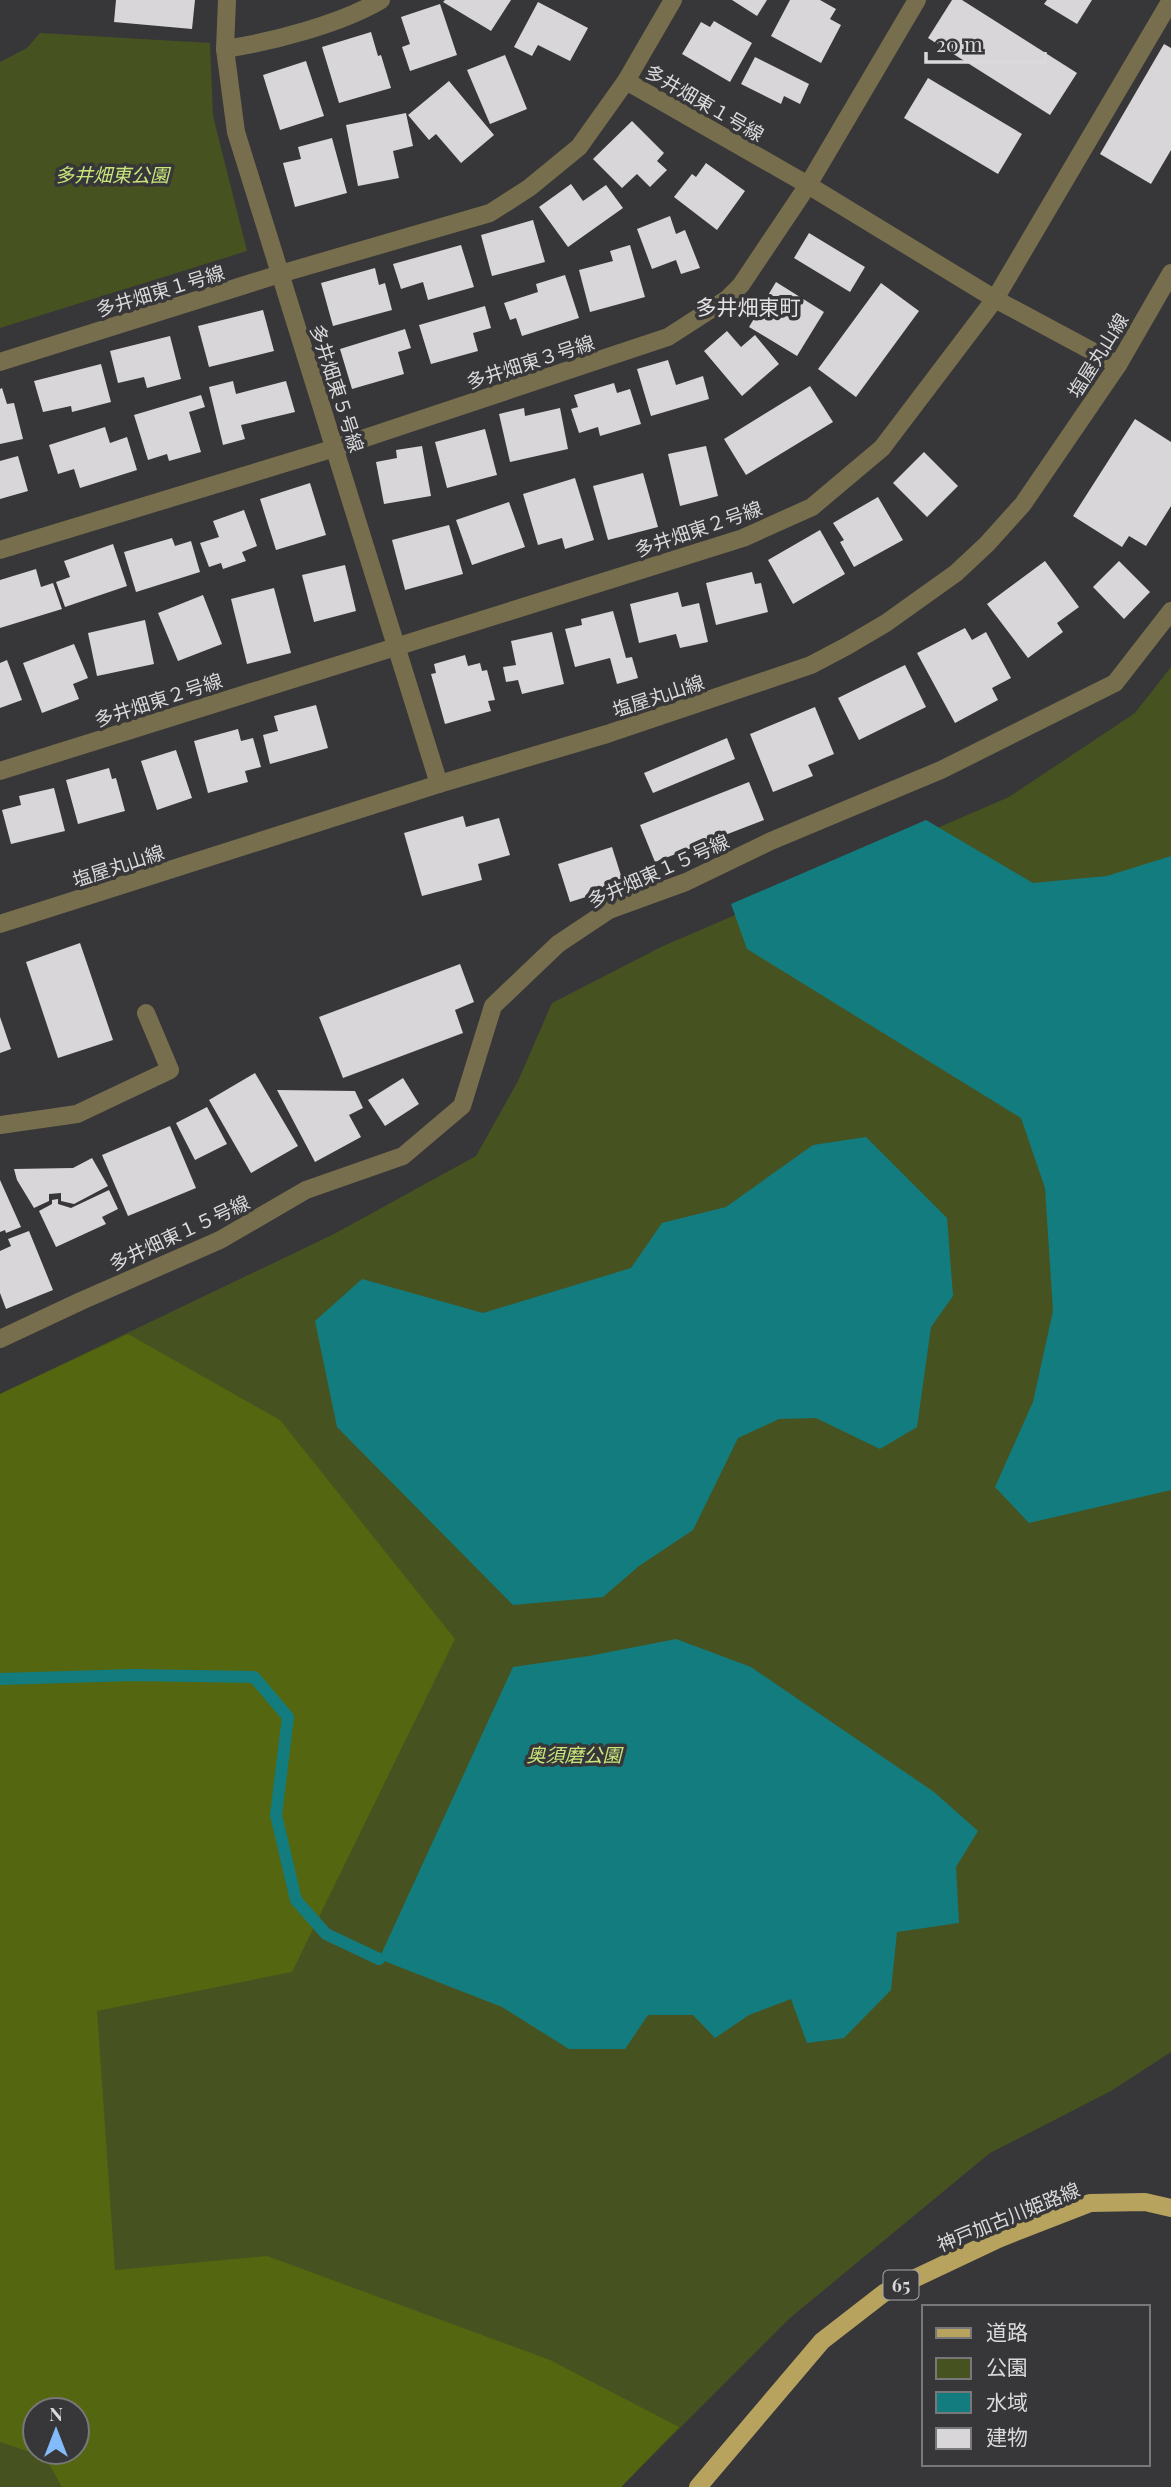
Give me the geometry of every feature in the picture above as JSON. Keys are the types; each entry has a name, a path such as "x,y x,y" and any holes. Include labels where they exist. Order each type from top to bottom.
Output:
{"main road":[{"name":"神戸加古川姫路線","path":"698,2487 822,2341 884,2292 998,2239 1090,2203 1146,2202 1171,2208"}],"street":[{"name":"多井畑東５号線","path":"227,0 225,49 236,132 439,784"},
{"path":"225,49 264,43 365,10 381,0"},
{"path":"626,81 673,0"},
{"name":"多井畑東３号線","path":"0,550 335,448 668,337 727,299 741,285 808,185 917,0"},
{"name":"多井畑東２号線","path":"0,771 743,538 811,507 882,448 995,299 1171,0"},
{"name":"多井畑東１号線","path":"0,362 280,274 490,212 529,188 579,148 626,81 808,185 995,299 1118,365"},
{"name":"塩屋丸山線","path":"0,924 439,784 607,734 811,665 886,623 957,573 988,544 1045,475 1118,365 1171,273"},
{"name":"多井畑東１５号線","path":"0,1339 220,1240 306,1190 403,1156 462,1106 493,1006 558,944 609,911 686,882 771,841 941,770 1115,683 1171,611"},
{"path":"0,1125 77,1114 170,1070 146,1013"}],"green space":[{"name":"多井畑東公園","path":"40,33 210,43 213,116 247,251 0,328 0,62 27,48"},
{"name":"奥須磨公園","path":"1171,667 1171,2052 1111,2091 990,2153 790,2318 621,2487 0,2487 0,1394 334,1234 476,1156 518,1081 552,1003 661,947 1009,797 1135,713"},
{"path":"128,1334 280,1420 455,1639 292,1972 97,2011 115,2270 267,2256 550,2360 679,2427 621,2487 62,2487 50,2466 91,2466 91,2396 21,2396 21,2449 0,2442 0,1394"}],"water":[{"path":"926,820 1033,883 1107,876 1171,856 1171,1490 1029,1523 995,1487 1033,1402 1053,1311 1045,1188 1021,1118 747,949 731,904"},
{"path":"866,1137 947,1218 953,1296 931,1327 917,1427 880,1449 816,1418 779,1419 738,1438 693,1530 639,1566 603,1597 513,1605 337,1427 315,1321 362,1279 483,1313 631,1268 662,1223 726,1207 813,1145"},
{"path":"676,1639 751,1667 934,1792 978,1831 956,1867 959,1923 897,1932 891,1990 844,2038 807,2043 791,1999 749,2015 715,2038 693,2015 648,2015 625,2049 569,2049 502,2007 379,1959 513,1667"}],"building":[{"path":"116,0 195,0 192,29 114,22"},
{"path":"511,0 491,31 443,2"},
{"path":"732,0 767,0 757,16"},
{"path":"790,0 820,0 836,9 830,19 841,25 821,63 771,36"},
{"path":"952,0 962,0 1077,73 1050,115 928,38"},
{"path":"1047,0 1092,0 1077,24 1044,4"},
{"path":"538,2 588,28 570,61 538,45 532,56 514,47"},
{"path":"440,4 457,55 410,71 402,47 410,44 401,17"},
{"path":"714,21 752,43 730,82 682,54 701,22 710,27"},
{"path":"371,32 391,88 339,103 322,47"},
{"path":"1164,44 1171,48 1171,150 1151,184 1100,154"},
{"path":"505,55 527,109 490,124 467,70"},
{"path":"755,57 809,84 800,104 784,96 781,104 741,84"},
{"path":"306,61 324,116 280,130 263,75"},
{"path":"928,78 1022,134 998,174 904,118"},
{"path":"449,81 494,135 461,163 436,134 429,140 408,115"},
{"path":"406,113 413,146 393,151 399,178 358,186 346,125"},
{"path":"632,121 664,153 657,161 667,170 650,187 637,174 622,188 593,159"},
{"path":"332,138 347,193 295,207 283,163 301,159 298,147"},
{"path":"706,163 745,191 717,230 674,197 692,174 696,177"},
{"path":"571,184 583,201 606,185 623,208 568,247 539,207"},
{"path":"670,216 676,234 685,230 700,268 681,274 676,260 652,269 637,229"},
{"path":"533,220 545,262 492,276 481,235"},
{"path":"809,233 865,267 850,292 794,258"},
{"path":"461,245 474,287 428,300 423,282 401,289 393,264"},
{"path":"630,245 645,297 590,312 579,270 613,261 610,251"},
{"path":"375,268 379,285 385,283 392,310 333,326 321,283"},
{"path":"565,275 579,318 522,336 516,318 510,320 504,303 538,292 536,284"},
{"path":"776,282 824,312 797,356 749,327"},
{"path":"881,283 919,311 856,397 818,369"},
{"path":"485,306 491,328 473,333 478,351 431,364 419,325"},
{"path":"263,310 274,351 209,367 198,326"},
{"path":"405,329 411,348 398,352 404,374 352,389 340,349"},
{"path":"727,331 741,347 755,335 779,364 742,396 704,351"},
{"path":"170,336 181,379 147,388 144,377 118,383 110,351"},
{"path":"668,360 676,385 703,376 709,399 651,416 637,369"},
{"path":"101,364 111,402 72,412 71,406 43,412 34,381"},
{"path":"233,381 236,394 286,381 295,412 241,425 245,439 223,445 209,387"},
{"path":"614,383 617,393 630,389 641,424 600,436 598,427 579,433 571,409 578,407 574,395"},
{"path":"810,386 833,422 746,475 724,439"},
{"path":"2,388 7,404 14,403 23,439 0,444 0,389"},
{"path":"201,395 205,407 189,412 201,452 169,461 167,454 148,460 134,415"},
{"path":"524,408 525,416 560,408 568,449 510,462 499,414"},
{"path":"1135,419 1171,442 1171,506 1146,546 1129,536 1122,547 1073,516"},
{"path":"105,427 110,443 127,437 137,470 80,488 74,469 58,474 49,445"},
{"path":"485,429 497,475 447,488 435,442"},
{"path":"422,446 431,496 384,504 376,462 397,458 396,450"},
{"path":"706,446 718,496 680,506 668,454"},
{"path":"924,452 958,486 927,517 893,483"},
{"path":"18,456 28,491 0,499 0,461"},
{"path":"643,473 658,527 608,540 593,486"},
{"path":"575,478 594,540 565,549 562,538 538,545 523,494"},
{"path":"310,483 326,535 276,550 260,499"},
{"path":"878,497 903,540 854,567 840,542 844,540 833,523"},
{"path":"509,502 525,547 472,565 456,520"},
{"path":"244,510 257,546 242,552 246,561 223,569 221,563 209,567 200,543 219,537 213,521"},
{"path":"449,525 463,574 405,590 392,540"},
{"path":"820,530 845,574 793,604 768,560"},
{"path":"172,538 175,546 191,541 200,572 136,592 124,552"},
{"path":"113,544 127,586 65,607 56,582 70,577 64,561"},
{"path":"1045,561 1079,607 1057,623 1063,632 1028,658 987,604"},
{"path":"1119,561 1150,592 1124,619 1093,587"},
{"path":"345,565 356,611 314,622 302,575"},
{"path":"36,569 41,587 53,583 62,609 0,628 0,580"},
{"path":"752,572 755,584 761,583 768,612 716,625 706,583"},
{"path":"274,588 291,653 247,664 231,599"},
{"path":"678,592 682,607 699,603 708,642 680,648 676,634 639,643 630,604"},
{"path":"203,595 222,644 178,661 158,613"},
{"path":"613,611 626,658 632,657 638,678 617,684 610,658 575,667 565,629 582,625 581,619"},
{"path":"145,620 154,664 97,676 88,633"},
{"path":"965,628 972,640 986,632 1011,678 992,688 998,700 955,723 917,653"},
{"path":"552,632 564,684 522,694 518,680 506,682 503,667 516,665 511,641"},
{"path":"74,644 88,678 73,684 79,699 42,713 23,663"},
{"path":"465,655 468,666 480,663 482,671 487,670 495,700 488,701 491,711 445,724 431,674 436,673 434,664"},
{"path":"7,660 22,700 0,708 0,663"},
{"path":"905,665 926,707 859,740 838,698"},
{"path":"316,705 328,748 270,764 263,735 278,731 274,716"},
{"path":"815,707 834,754 808,765 813,776 773,792 750,734"},
{"path":"238,729 241,741 253,738 261,767 245,771 248,782 208,793 194,741"},
{"path":"727,738 735,759 653,793 644,773"},
{"path":"176,750 192,798 157,810 141,761"},
{"path":"109,768 112,779 116,778 125,811 78,824 66,780"},
{"path":"749,782 764,820 655,862 640,825"},
{"path":"54,788 65,831 11,844 2,810 21,805 19,796"},
{"path":"463,816 466,827 499,818 510,855 478,864 482,880 422,896 404,833"},
{"path":"612,847 624,885 570,902 558,864"},
{"path":"80,943 113,1040 58,1058 26,962"},
{"path":"460,964 474,1002 455,1010 463,1033 343,1078 319,1017"},
{"path":"0,1017 11,1049 0,1053"},
{"path":"255,1073 298,1146 251,1173 209,1100"},
{"path":"403,1078 419,1104 385,1126 368,1100"},
{"path":"277,1090 355,1091 363,1108 349,1115 361,1137 315,1162"},
{"path":"207,1107 227,1144 195,1160 176,1123"},
{"path":"170,1126 196,1188 128,1216 102,1155"},
{"path":"92,1158 108,1186 74,1204 61,1201 61,1193 49,1194 49,1201 34,1208 17,1180 14,1169 73,1168"},
{"path":"0,1180 21,1227 6,1233 5,1230 0,1232"},
{"path":"109,1190 118,1209 102,1217 106,1224 56,1247 39,1211 52,1204 52,1200 58,1199 58,1204 71,1208"},
{"path":"29,1231 53,1290 6,1309 0,1293 0,1251 11,1246 8,1239"}],"waterway":[{"path":"0,1679 133,1675 254,1677 288,1717 276,1815 296,1900 326,1934 379,1959"}],"district":[{"name":"多井畑東町","path":"748,306"}]}
